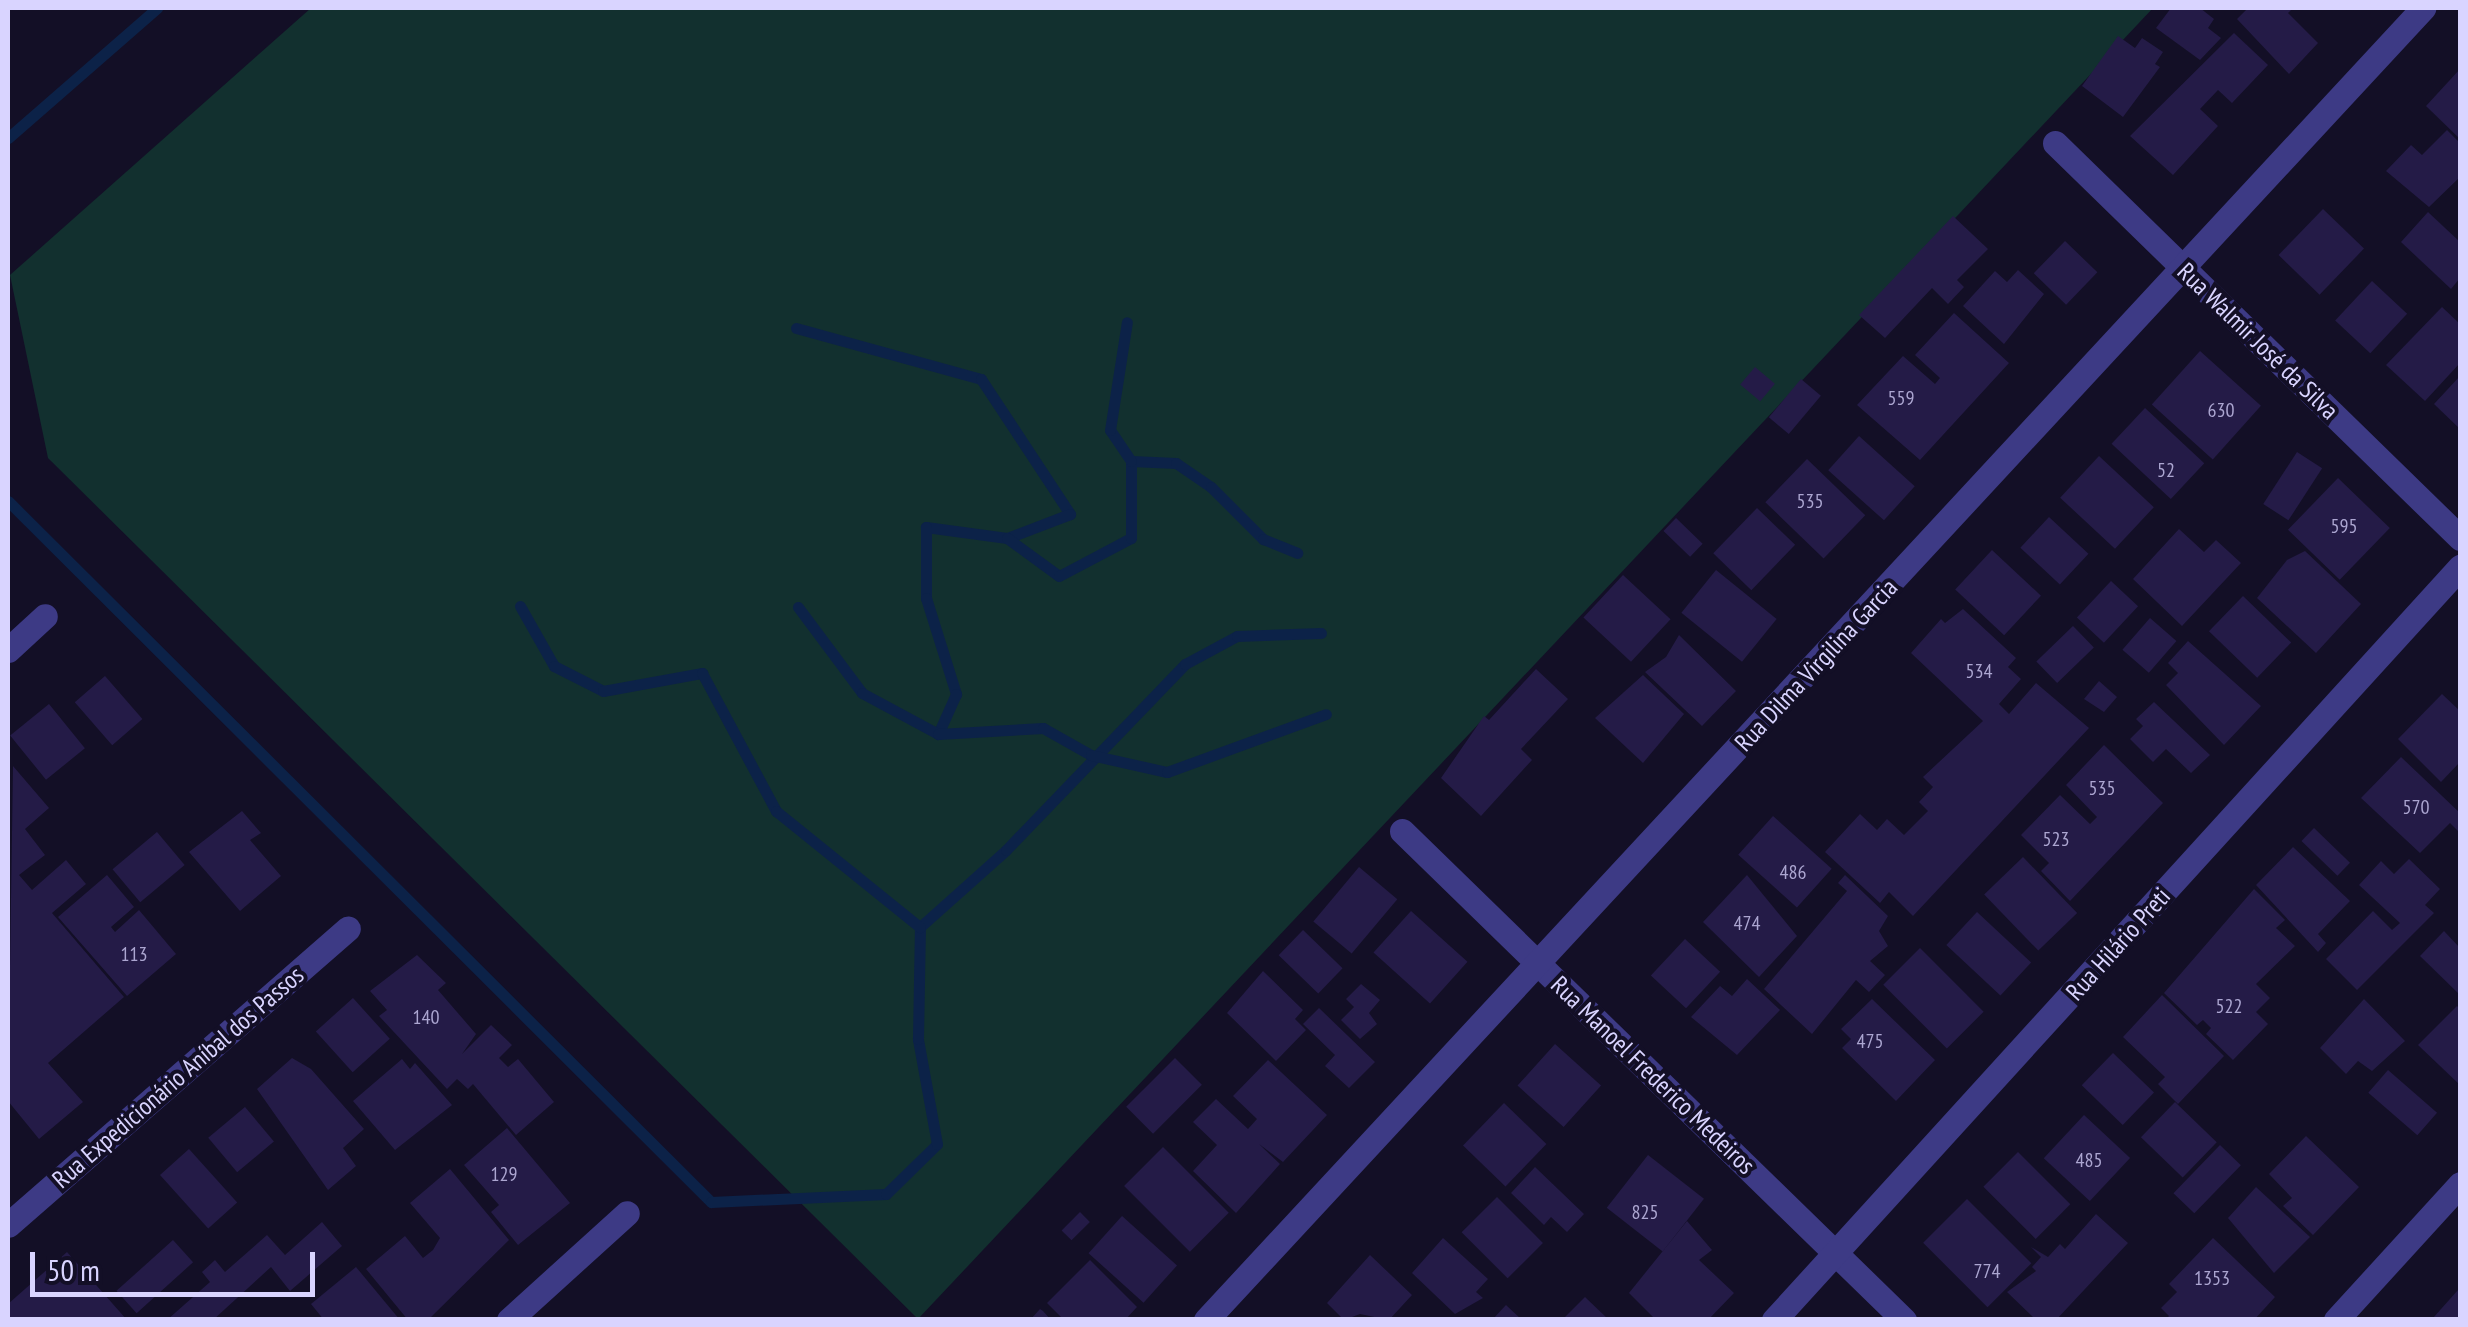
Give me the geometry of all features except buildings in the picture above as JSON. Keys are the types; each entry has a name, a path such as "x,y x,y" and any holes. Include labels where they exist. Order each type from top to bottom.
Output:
{"street":[{"name":"Rua Dilma Virgilina Garcia","path":"1206,1320 2185,270 2423,8"},
{"name":"Rua Walmir José da Silva","path":"2054,144 2460,538"},
{"name":"Rua Hilário Preti","path":"1774,1320 2460,567"},
{"path":"8,650 44,616"},
{"name":"Rua Manoel Frederico Medeiros","path":"1402,831 1904,1320"},
{"name":"Rua Expedicionário Aníbal dos Passos","path":"8,1225 348,928"},
{"path":"2336,1320 2460,1184"},
{"path":"509,1320 627,1213"}],"green space":[{"path":"311,8 2153,8 918,1319 48,458 10,275"}],"waterway":[{"path":"8,138 157,8"},
{"path":"1007,538 1059,576 1131,538 1131,461 1110,430 1127,322"},
{"path":"796,328 981,379 1070,514 1007,538 926,527 926,598 956,694 938,734"},
{"path":"1131,461 1176,463 1211,487 1263,539 1297,553"},
{"path":"8,501 711,1202 886,1194 937,1144 918,1039 920,927 1006,850 1185,664 1237,636 1321,633"},
{"path":"520,606 554,666 603,691 702,673 776,811 920,927"},
{"path":"798,607 862,693 938,734 1043,728 1091,755 1167,772 1326,714"}]}
